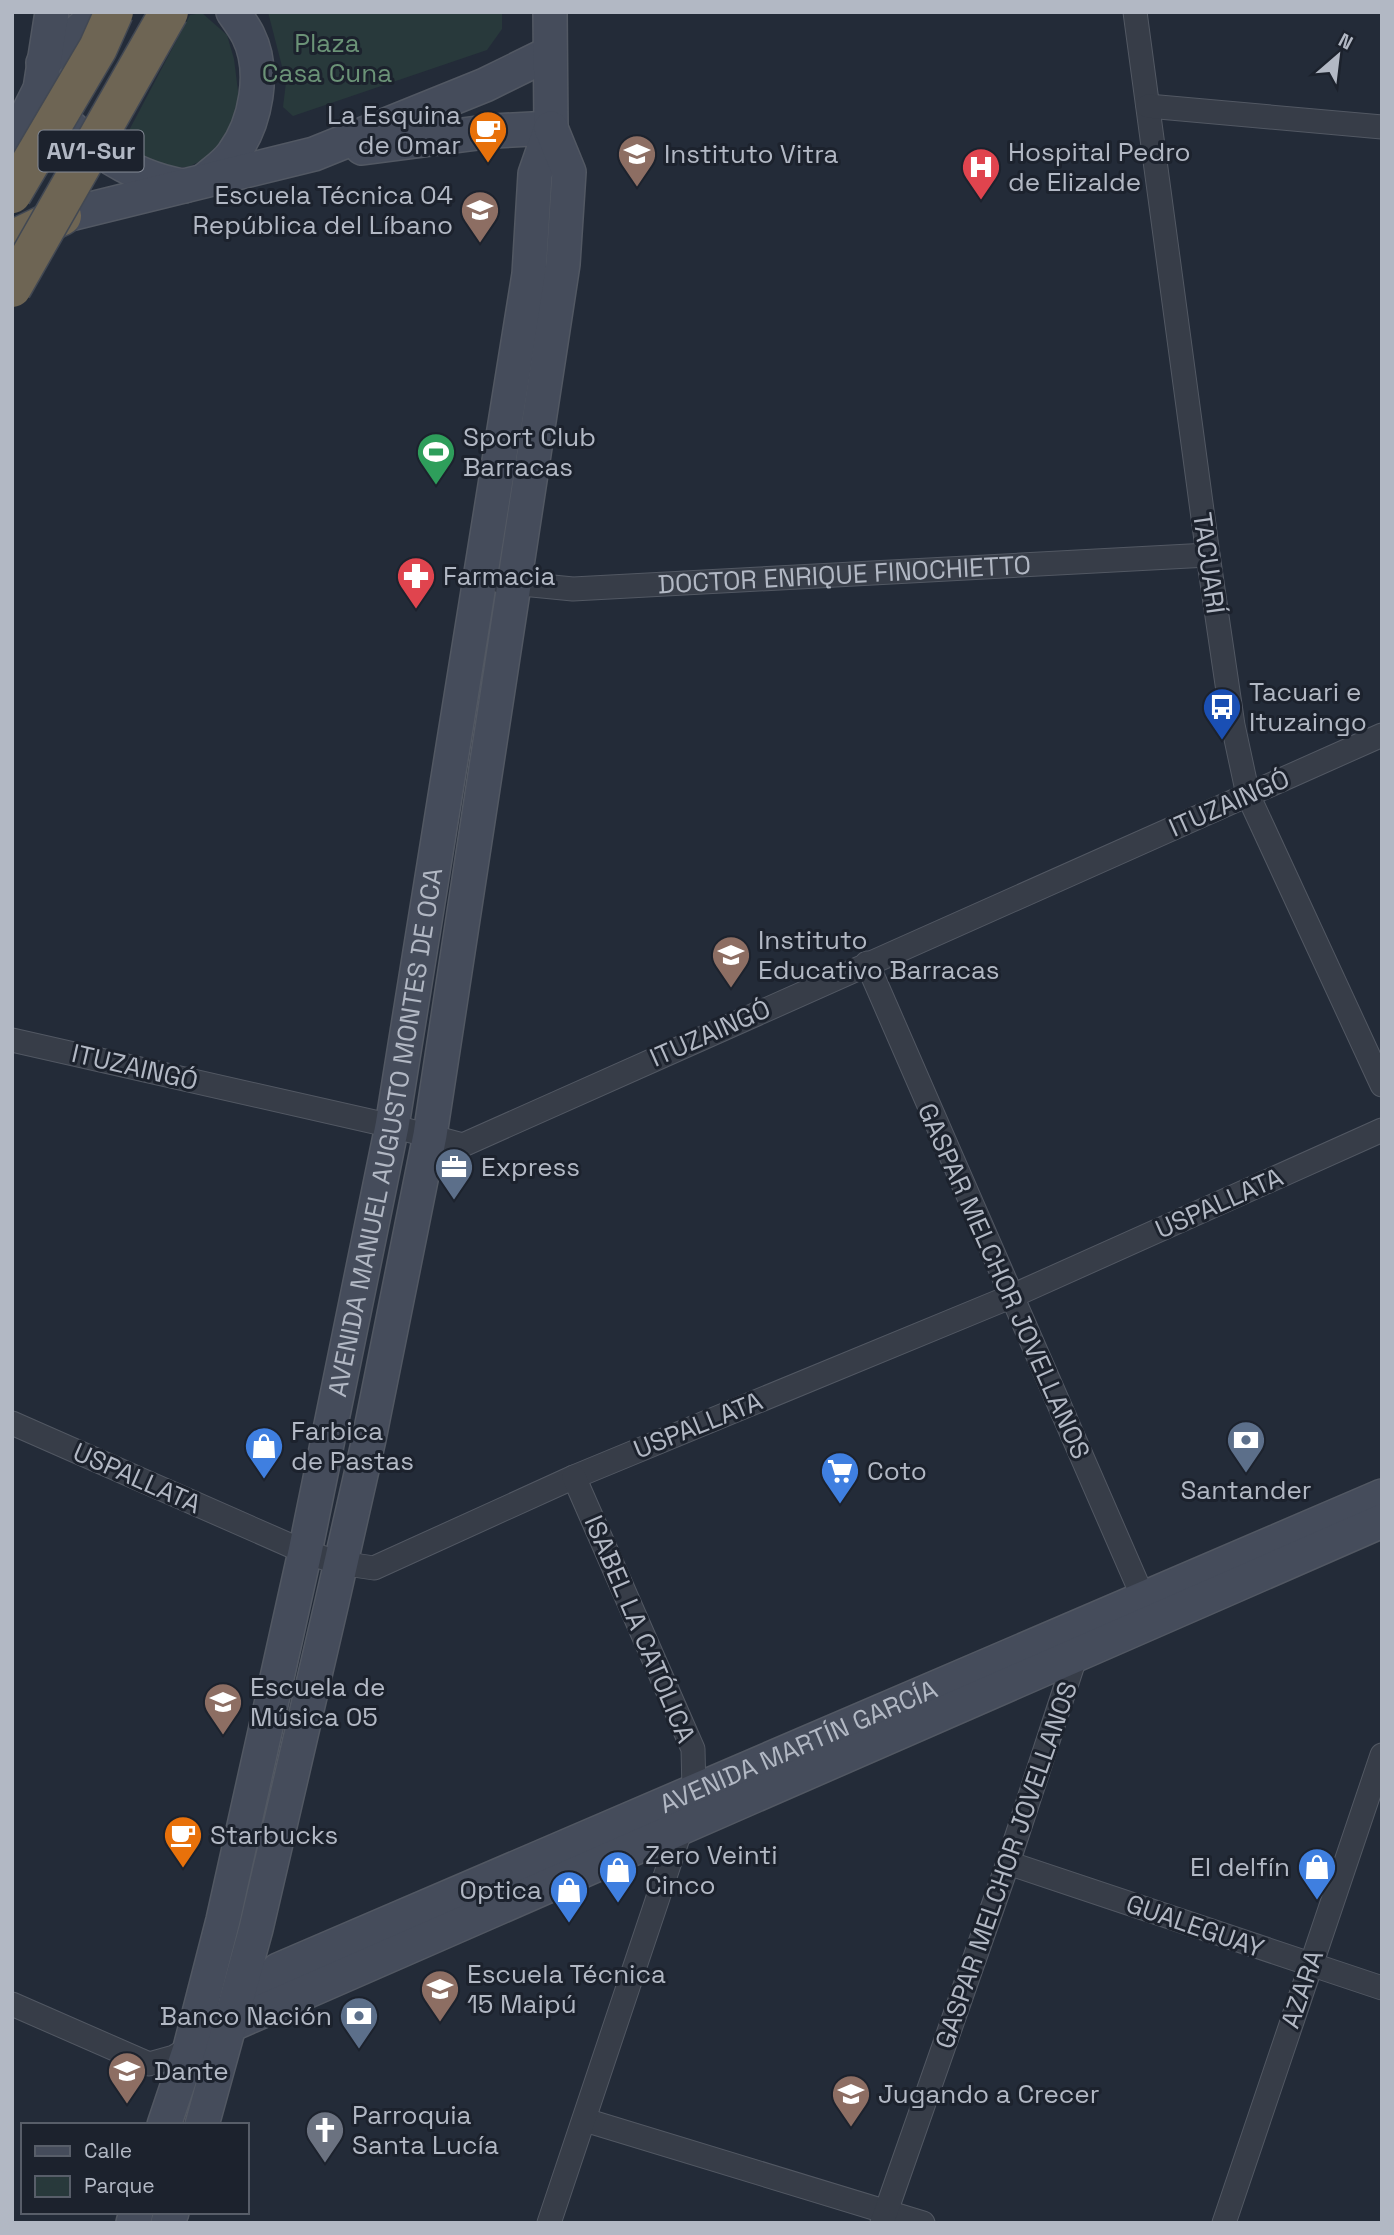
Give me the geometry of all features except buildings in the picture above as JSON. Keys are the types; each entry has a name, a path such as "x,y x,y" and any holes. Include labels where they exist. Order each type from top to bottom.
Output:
{"highway":[{"name":"AV1-Sur","path":"12,194 98,48 114,12"},
{"name":"AV1-Sur","path":"12,288 169,12"},
{"path":"12,240 62,216"}],"main road":[{"path":"12,145 42,76 52,12"},
{"path":"42,76 100,12"},
{"path":"42,76 72,128 99,148 148,175 195,184 232,156 245,136 255,104 257,71 249,36 233,12"},
{"name":"AVENIDA MANUEL AUGUSTO MONTES DE OCA","path":"165,2123 190,2048 223,1920 305,1552 392,1126 529,274 535,174 551,128 550,12"},
{"path":"314,154 485,85 550,53"},
{"path":"62,216 314,154 493,131 551,128"},
{"name":"AVENIDA MANUEL AUGUSTO MONTES DE OCA","path":"203,2123 232,2022 369,1440 430,1135 563,264 569,172 551,128"},
{"name":"AVENIDA MARTÍN GARCÍA","path":"1148,1610 1382,1496"},
{"name":"AVENIDA MARTÍN GARCÍA","path":"232,2022 278,1970 694,1790 1148,1610 1382,1521"},
{"name":"AVENIDA MARTÍN GARCÍA","path":"190,2048 232,2022 680,1826 1080,1639"}],"street":[{"name":"TACUARÍ","path":"1135,12 1208,555 1233,725 1248,795 1382,1085"},
{"path":"1147,106 1382,127"},
{"name":"DOCTOR ENRIQUE FINOCHIETTO","path":"482,579 573,589 1208,555"},
{"name":"ITUZAINGÓ","path":"12,1040 392,1126 463,1145 867,962 1382,736"},
{"name":"GASPAR MELCHOR JOVELLANOS","path":"867,962 1148,1610"},
{"name":"USPALLATA","path":"12,1423 305,1552 340,1563 374,1568 573,1477 1010,1297 1382,1129"},
{"name":"ISABEL LA CATÓLICA","path":"549,2223 694,1790 694,1749 573,1477"},
{"name":"GASPAR MELCHOR JOVELLANOS","path":"884,2217 1008,1863 1080,1639"},
{"name":"AZARA","path":"1224,2223 1382,1755"},
{"name":"GUALEGUAY","path":"1008,1863 1382,1988"},
{"path":"12,2004 149,2064 174,2057 190,2048"},
{"path":"585,2120 884,2217 923,2223"}],"green space":[{"name":"Plaza Casa Cuna","path":"268,12 502,12 502,29 487,50 293,116 283,107 286,82"},
{"name":"Plaza Casa Cuna","path":"202,13 227,35 234,59 239,99 229,136 209,157 188,167 162,167 141,155 125,138 190,15"}],"place":[{"name":"La Esquina de Omar","path":"488,164"},
{"name":"Instituto Vitra","path":"637,188"},
{"name":"Hospital Pedro de Elizalde","path":"981,201"},
{"name":"Escuela Técnica 04 República del Líbano","path":"480,244"},
{"name":"Sport Club Barracas","path":"436,486"},
{"name":"Farmacia","path":"416,610"},
{"name":"Tacuari e Ituzaingo","path":"1222,741"},
{"name":"Instituto Educativo Barracas","path":"731,989"},
{"name":"Express","path":"454,1201"},
{"name":"Santander","path":"1246,1474"},
{"name":"Farbica de Pastas","path":"264,1480"},
{"name":"Coto","path":"840,1505"},
{"name":"Escuela de Música 05","path":"223,1736"},
{"name":"Starbucks","path":"183,1869"},
{"name":"El delfín","path":"1317,1901"},
{"name":"Zero Veinti Cinco","path":"618,1904"},
{"name":"Optica","path":"569,1924"},
{"name":"Escuela Técnica 15 Maipú","path":"440,2023"},
{"name":"Banco Nación","path":"359,2050"},
{"name":"Dante","path":"127,2105"},
{"name":"Jugando a Crecer","path":"851,2128"},
{"name":"Parroquia Santa Lucía","path":"325,2164"}]}
